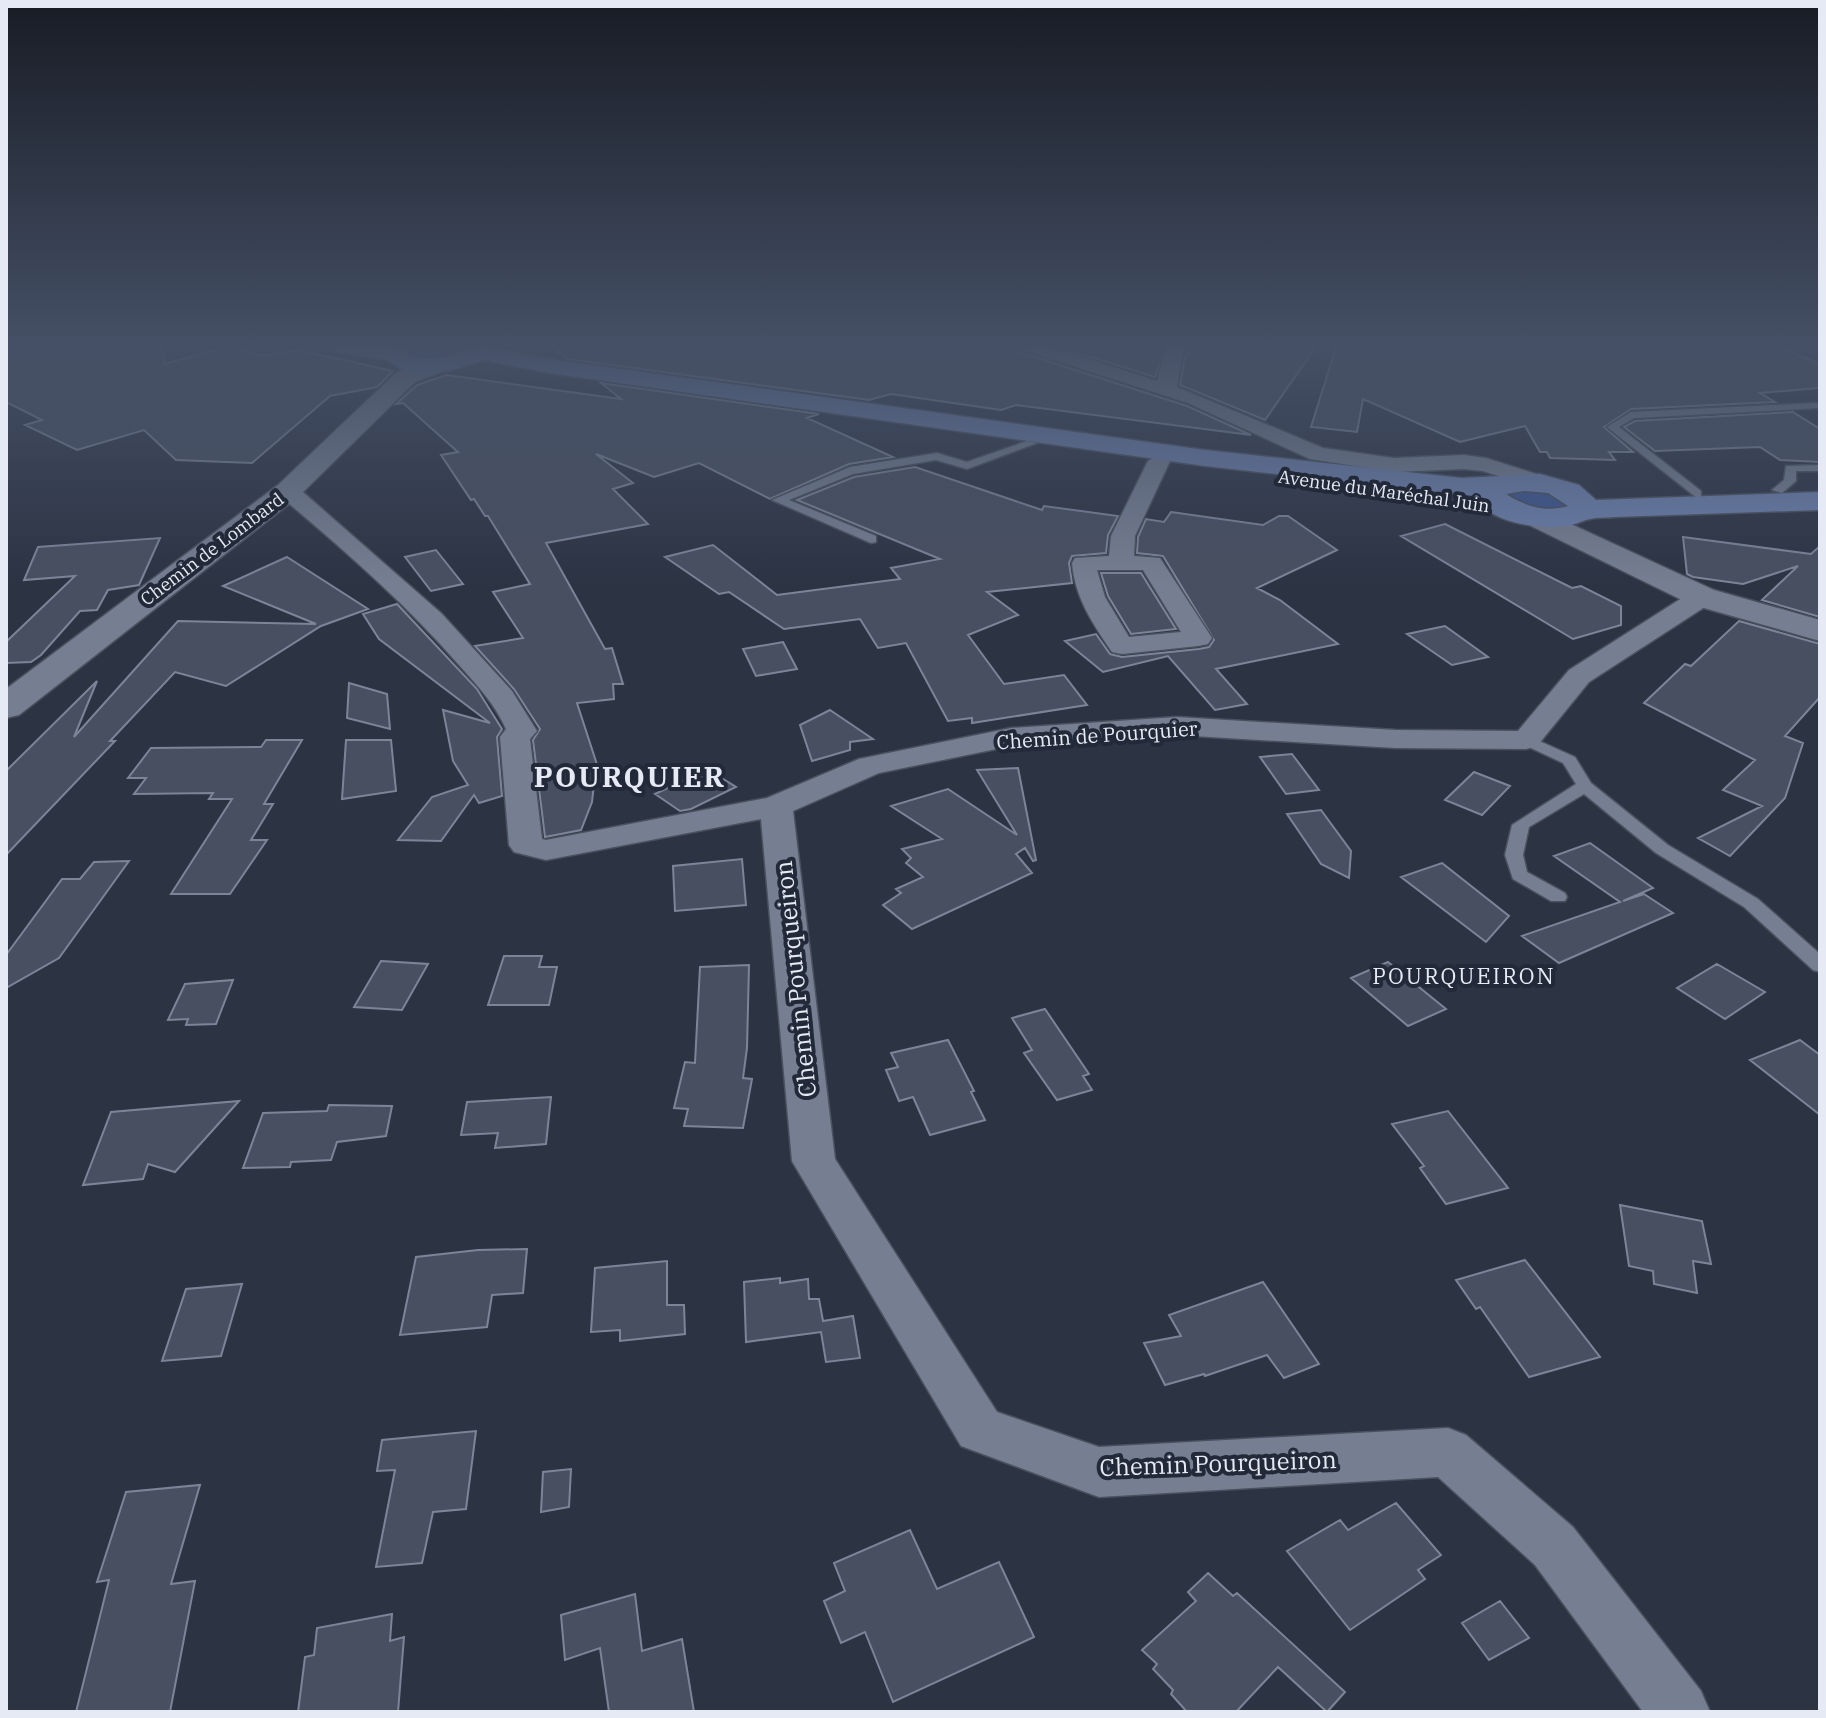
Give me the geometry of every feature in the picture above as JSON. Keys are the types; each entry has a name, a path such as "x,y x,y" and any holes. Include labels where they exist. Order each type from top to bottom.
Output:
{"main road":[{"name":"Avenue du Maréchal Juin","path":"902,424 1159,461 1501,488"},
{"name":"Avenue du Maréchal Juin","path":"963,424 1369,479 1501,488"},
{"path":"1501,488 1564,510 1820,501"},
{"path":"1564,510 1607,496 1820,489"}],"street":[{"name":"Chemin de Lombard","path":"6,707 288,491 357,424"},
{"path":"1251,424 1318,454 1394,465 1464,462 1501,488"},
{"path":"1121,563 1123,536 1159,461"},
{"name":"Chemin de Pourquier","path":"288,491 380,567 448,633 510,704 522,731 515,737 526,845 546,850 776,806 870,766 1011,737 1177,726 1396,739 1526,740"},
{"path":"1564,510 1702,597 1820,631"},
{"path":"1084,563 1121,563 1151,563 1198,638 1122,646 1098,612 1085,584 1084,563"},
{"path":"1526,740 1579,676 1702,597"},
{"name":"Chemin Pourqueiron","path":"776,806 814,1161 979,1429 1099,1472 1448,1452 1554,1546 1680,1712"}],"lane":[{"path":"1616,424 1612,427 1697,494"},
{"path":"871,539 778,500 865,467 937,456 967,466 1031,443"},
{"path":"1778,490 1790,481 1790,468 1820,468"},
{"path":"1526,740 1569,760 1585,786 1662,849 1751,903 1820,965"},
{"path":"1558,897 1519,875 1514,855 1521,825 1585,786"}],"shaded area":[{"path":"1512,483 1582,501 1543,518 1493,488"}],"building":[{"path":"297,424 252,463 176,460 144,430 77,450 25,425"},
{"path":"427,424 821,424 893,457 849,464 770,499 699,463 654,477 596,454 633,483 613,489 648,524 546,543 605,649 612,648 623,684 613,684 614,699 577,703 603,783 594,784 592,802 581,830 545,837 533,740 540,729 514,689 475,646 523,638 493,592 530,584 488,516 474,499 471,500 441,455 458,452"},
{"path":"1166,424 1227,424 1251,435"},
{"path":"1312,424 1358,424 1357,432 1311,427"},
{"path":"1420,424 1608,424 1604,427 1633,452 1609,452 1615,460 1550,458 1547,452 1540,452 1525,426 1460,442"},
{"path":"1629,424 1812,424 1820,429 1820,462 1780,460 1760,447 1655,451 1624,427"},
{"path":"915,467 1042,510 1044,506 1118,516 1108,535 1106,553 1072,556 1069,563 1072,583 987,592 1018,615 968,635 1004,684 1064,675 1087,705 972,723 972,718 948,721 906,643 878,648 860,619 784,629 729,592 719,594 665,557 713,545 777,595 900,579 891,568 940,559 797,500 854,477"},
{"path":"1171,512 1263,525 1279,516 1288,516 1337,550 1257,588 1280,600 1338,644 1216,669 1247,704 1215,710 1168,656 1103,672 1065,641 1096,634 1110,654 1122,657 1199,649 1209,647 1214,640 1163,556 1137,553 1138,537 1146,519 1164,522"},
{"path":"1445,524 1572,588 1581,586 1621,606 1621,625 1573,639 1401,536"},
{"path":"1683,537 1811,554 1820,546 1820,617 1762,600 1798,566 1743,584 1693,577 1687,574"},
{"path":"160,538 139,585 108,590 97,610 80,611 31,662 6,663 6,642 75,576 24,580 38,547"},
{"path":"436,550 463,584 431,591 405,557"},
{"path":"287,557 368,609 321,626 226,686 175,672 110,741 115,741 6,855 6,771 97,681 74,737 178,621 316,624 223,586"},
{"path":"1101,573 1141,573 1176,629 1131,634 1108,596"},
{"path":"397,604 477,689 502,729 497,737 502,796 479,803 474,795 441,841 398,840 432,797 468,785 453,761 443,710 490,723 379,639 363,614"},
{"path":"1739,621 1820,644 1820,697 1785,736 1803,743 1785,798 1730,856 1698,838 1762,806 1723,790 1755,760 1644,703 1685,664 1691,666"},
{"path":"1445,626 1488,657 1452,665 1407,634"},
{"path":"783,642 797,669 756,676 743,649"},
{"path":"349,683 387,694 390,729 347,718"},
{"path":"830,710 873,739 850,742 850,750 812,761 800,725"},
{"path":"266,740 302,740 264,804 273,804 251,840 267,840 230,894 171,894 232,799 209,799 213,793 134,794 146,778 128,778 151,748 261,747"},
{"path":"346,740 391,740 396,791 342,799"},
{"path":"1292,754 1319,790 1286,794 1260,757"},
{"path":"1018,768 1036,860 1033,861 1025,848 1016,854 1032,873 912,929 883,905 901,893 896,889 923,877 906,863 911,858 902,849 942,839 891,806 948,789 1017,835 977,770"},
{"path":"707,769 736,787 691,809 680,811 655,794"},
{"path":"1474,772 1510,786 1482,815 1445,800"},
{"path":"1321,810 1351,851 1349,878 1321,864 1287,814"},
{"path":"1590,843 1653,888 1623,901 1644,894 1673,913 1559,963 1522,936 1620,902 1554,856"},
{"path":"742,859 746,905 675,911 673,866"},
{"path":"129,861 59,958 6,988 6,955 62,879 80,879 94,862"},
{"path":"1442,863 1509,916 1486,942 1401,877"},
{"path":"504,956 542,956 539,967 557,967 549,1005 488,1005"},
{"path":"381,961 428,964 402,1010 354,1007"},
{"path":"1388,962 1446,1009 1408,1026 1351,978"},
{"path":"1717,964 1765,992 1725,1019 1677,988"},
{"path":"749,965 747,1048 743,1078 752,1079 743,1128 684,1126 688,1109 674,1108 685,1062 695,1063 700,967"},
{"path":"233,980 216,1024 186,1025 188,1019 168,1020 185,984"},
{"path":"1045,1009 1089,1074 1083,1076 1092,1090 1057,1100 1024,1053 1032,1050 1012,1018"},
{"path":"948,1040 985,1120 930,1135 913,1097 899,1101 886,1070 898,1067 891,1053"},
{"path":"1800,1040 1820,1055 1820,1115 1750,1060"},
{"path":"551,1097 546,1144 495,1148 498,1133 461,1135 467,1102"},
{"path":"239,1101 175,1172 148,1164 143,1179 83,1185 111,1112"},
{"path":"329,1105 392,1106 386,1136 337,1142 331,1160 291,1162 290,1167 243,1168 263,1113 327,1111"},
{"path":"1448,1111 1508,1188 1446,1204 1420,1168 1424,1166 1392,1124"},
{"path":"1620,1205 1702,1221 1711,1264 1693,1261 1697,1293 1654,1284 1653,1271 1629,1266"},
{"path":"527,1249 523,1293 492,1295 487,1327 400,1335 416,1257 478,1250"},
{"path":"1525,1260 1600,1357 1529,1377 1480,1307 1476,1309 1456,1280"},
{"path":"667,1261 667,1305 684,1305 685,1334 620,1341 620,1330 591,1332 595,1268"},
{"path":"780,1278 780,1283 808,1279 809,1299 819,1299 823,1321 853,1316 860,1358 826,1362 821,1332 746,1342 744,1282"},
{"path":"1263,1282 1319,1364 1284,1378 1267,1355 1205,1376 1165,1385 1144,1343 1181,1336 1169,1315"},
{"path":"242,1284 221,1356 162,1361 186,1289"},
{"path":"476,1431 466,1509 433,1512 422,1563 376,1567 395,1470 377,1471 382,1440"},
{"path":"571,1469 569,1507 541,1512 543,1472"},
{"path":"200,1485 171,1584 195,1581 170,1712 76,1712 109,1580 97,1582 126,1492"},
{"path":"1396,1503 1441,1555 1418,1570 1425,1579 1350,1630 1287,1551 1340,1520 1348,1530"},
{"path":"910,1530 937,1589 999,1562 1034,1637 893,1702 865,1632 841,1643 824,1601 845,1591 834,1563"},
{"path":"1208,1573 1233,1596 1237,1593 1345,1692 1327,1712 1278,1667 1236,1712 1187,1712 1171,1694 1173,1690 1153,1669 1157,1664 1142,1650 1196,1601 1188,1592"},
{"path":"635,1594 642,1651 682,1639 694,1712 609,1712 600,1648 565,1660 561,1615"},
{"path":"1500,1601 1529,1638 1489,1660 1462,1623"},
{"path":"392,1614 390,1641 404,1637 398,1712 298,1712 305,1657 314,1655 317,1628"}],"district":[{"name":"POURQUIER","path":"630,776"},
{"name":"POURQUEIRON","path":"1464,975"}]}
